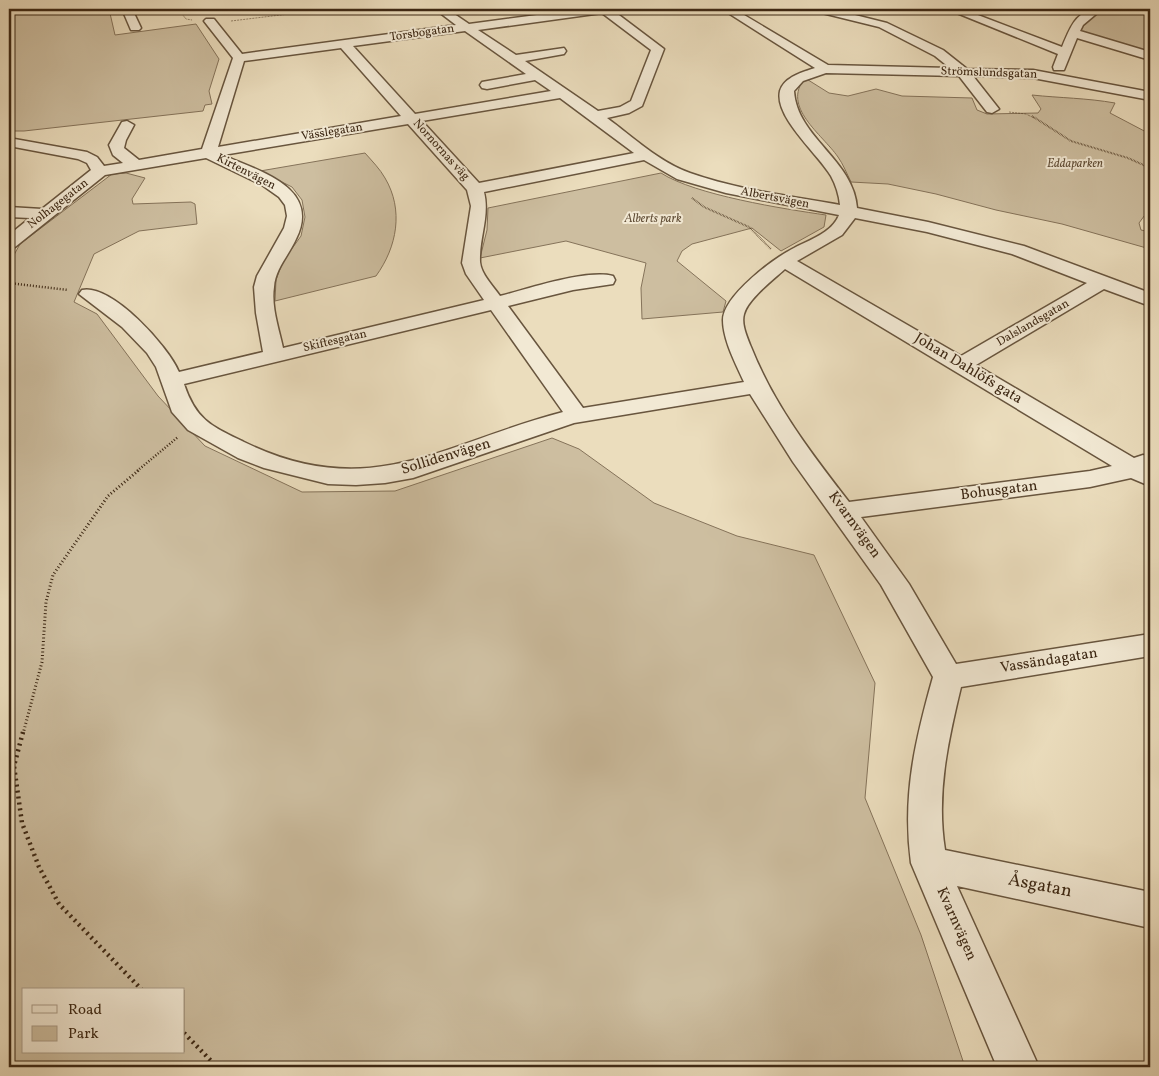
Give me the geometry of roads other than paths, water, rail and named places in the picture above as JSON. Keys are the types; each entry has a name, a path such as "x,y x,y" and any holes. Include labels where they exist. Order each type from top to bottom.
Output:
{"street":[{"path":"127,9 135,28"},
{"name":"Albertsvägen","path":"440,9 535,76 564,93 646,155 683,176 732,190 928,227 1018,250 1150,300"},
{"path":"596,116 624,110 637,103 658,49 605,9"},
{"name":"Torsbogatan","path":"239,58 605,9"},
{"path":"727,9 825,69"},
{"path":"818,9 883,25 939,54 963,72 992,109"},
{"path":"953,9 1055,50 1064,51"},
{"path":"1048,76 1062,64 1064,51 1078,24 1085,16 1097,9"},
{"path":"1072,12 1085,16"},
{"path":"210,21 239,58"},
{"path":"1073,34 1150,56"},
{"path":"465,42 483,39"},
{"name":"Nornornas väg","path":"344,44 475,189 480,206 471,263 475,274 577,416"},
{"path":"512,60 560,51"},
{"name":"Kirtenvägen","path":"239,58 208,153 273,185 292,203 295,216 294,227 267,275 264,287 266,312 274,356"},
{"path":"825,69 802,75 793,80 789,86 786,102 790,113 838,176 846,190 849,212"},
{"name":"Strömslundsgatan","path":"825,69 1048,76 1150,96"},
{"path":"488,85 535,76"},
{"name":"Vässlegatan","path":"100,171 564,93"},
{"path":"127,125 118,140 116,149 120,156 136,165"},
{"name":"Nolhagegatan","path":"9,142 82,155 92,160 100,171 9,243"},
{"path":"475,189 646,155"},
{"path":"9,212 45,214"},
{"name":"Kvarnvägen","path":"849,212 840,229 785,261 744,299 734,314 733,323 740,347 756,386 791,440 881,564 927,637 948,677 934,732 924,784 923,832 929,863 1018,1067"},
{"name":"Johan Dahlöfs gata","path":"785,261 961,365 1145,468"},
{"path":"496,302 573,284 606,280"},
{"name":"Dalslandsgatan","path":"961,365 1104,281"},
{"name":"Sollidenvägen","path":"89,294 122,315 156,349 174,380 178,402 194,423 232,446 258,458 284,466 335,476 366,477 412,470 534,427 577,416 756,386"},
{"name":"Skiftesgatan","path":"174,380 496,302"},
{"name":"Bohusgatan","path":"844,511 1090,479 1145,468"},
{"name":"Vassändagatan","path":"948,677 1150,645"},
{"name":"Åsgatan","path":"929,863 1150,910"}],"park label":[{"name":"Eddaparken","path":"1075,164"},
{"name":"Alberts park","path":"653,219"}]}
